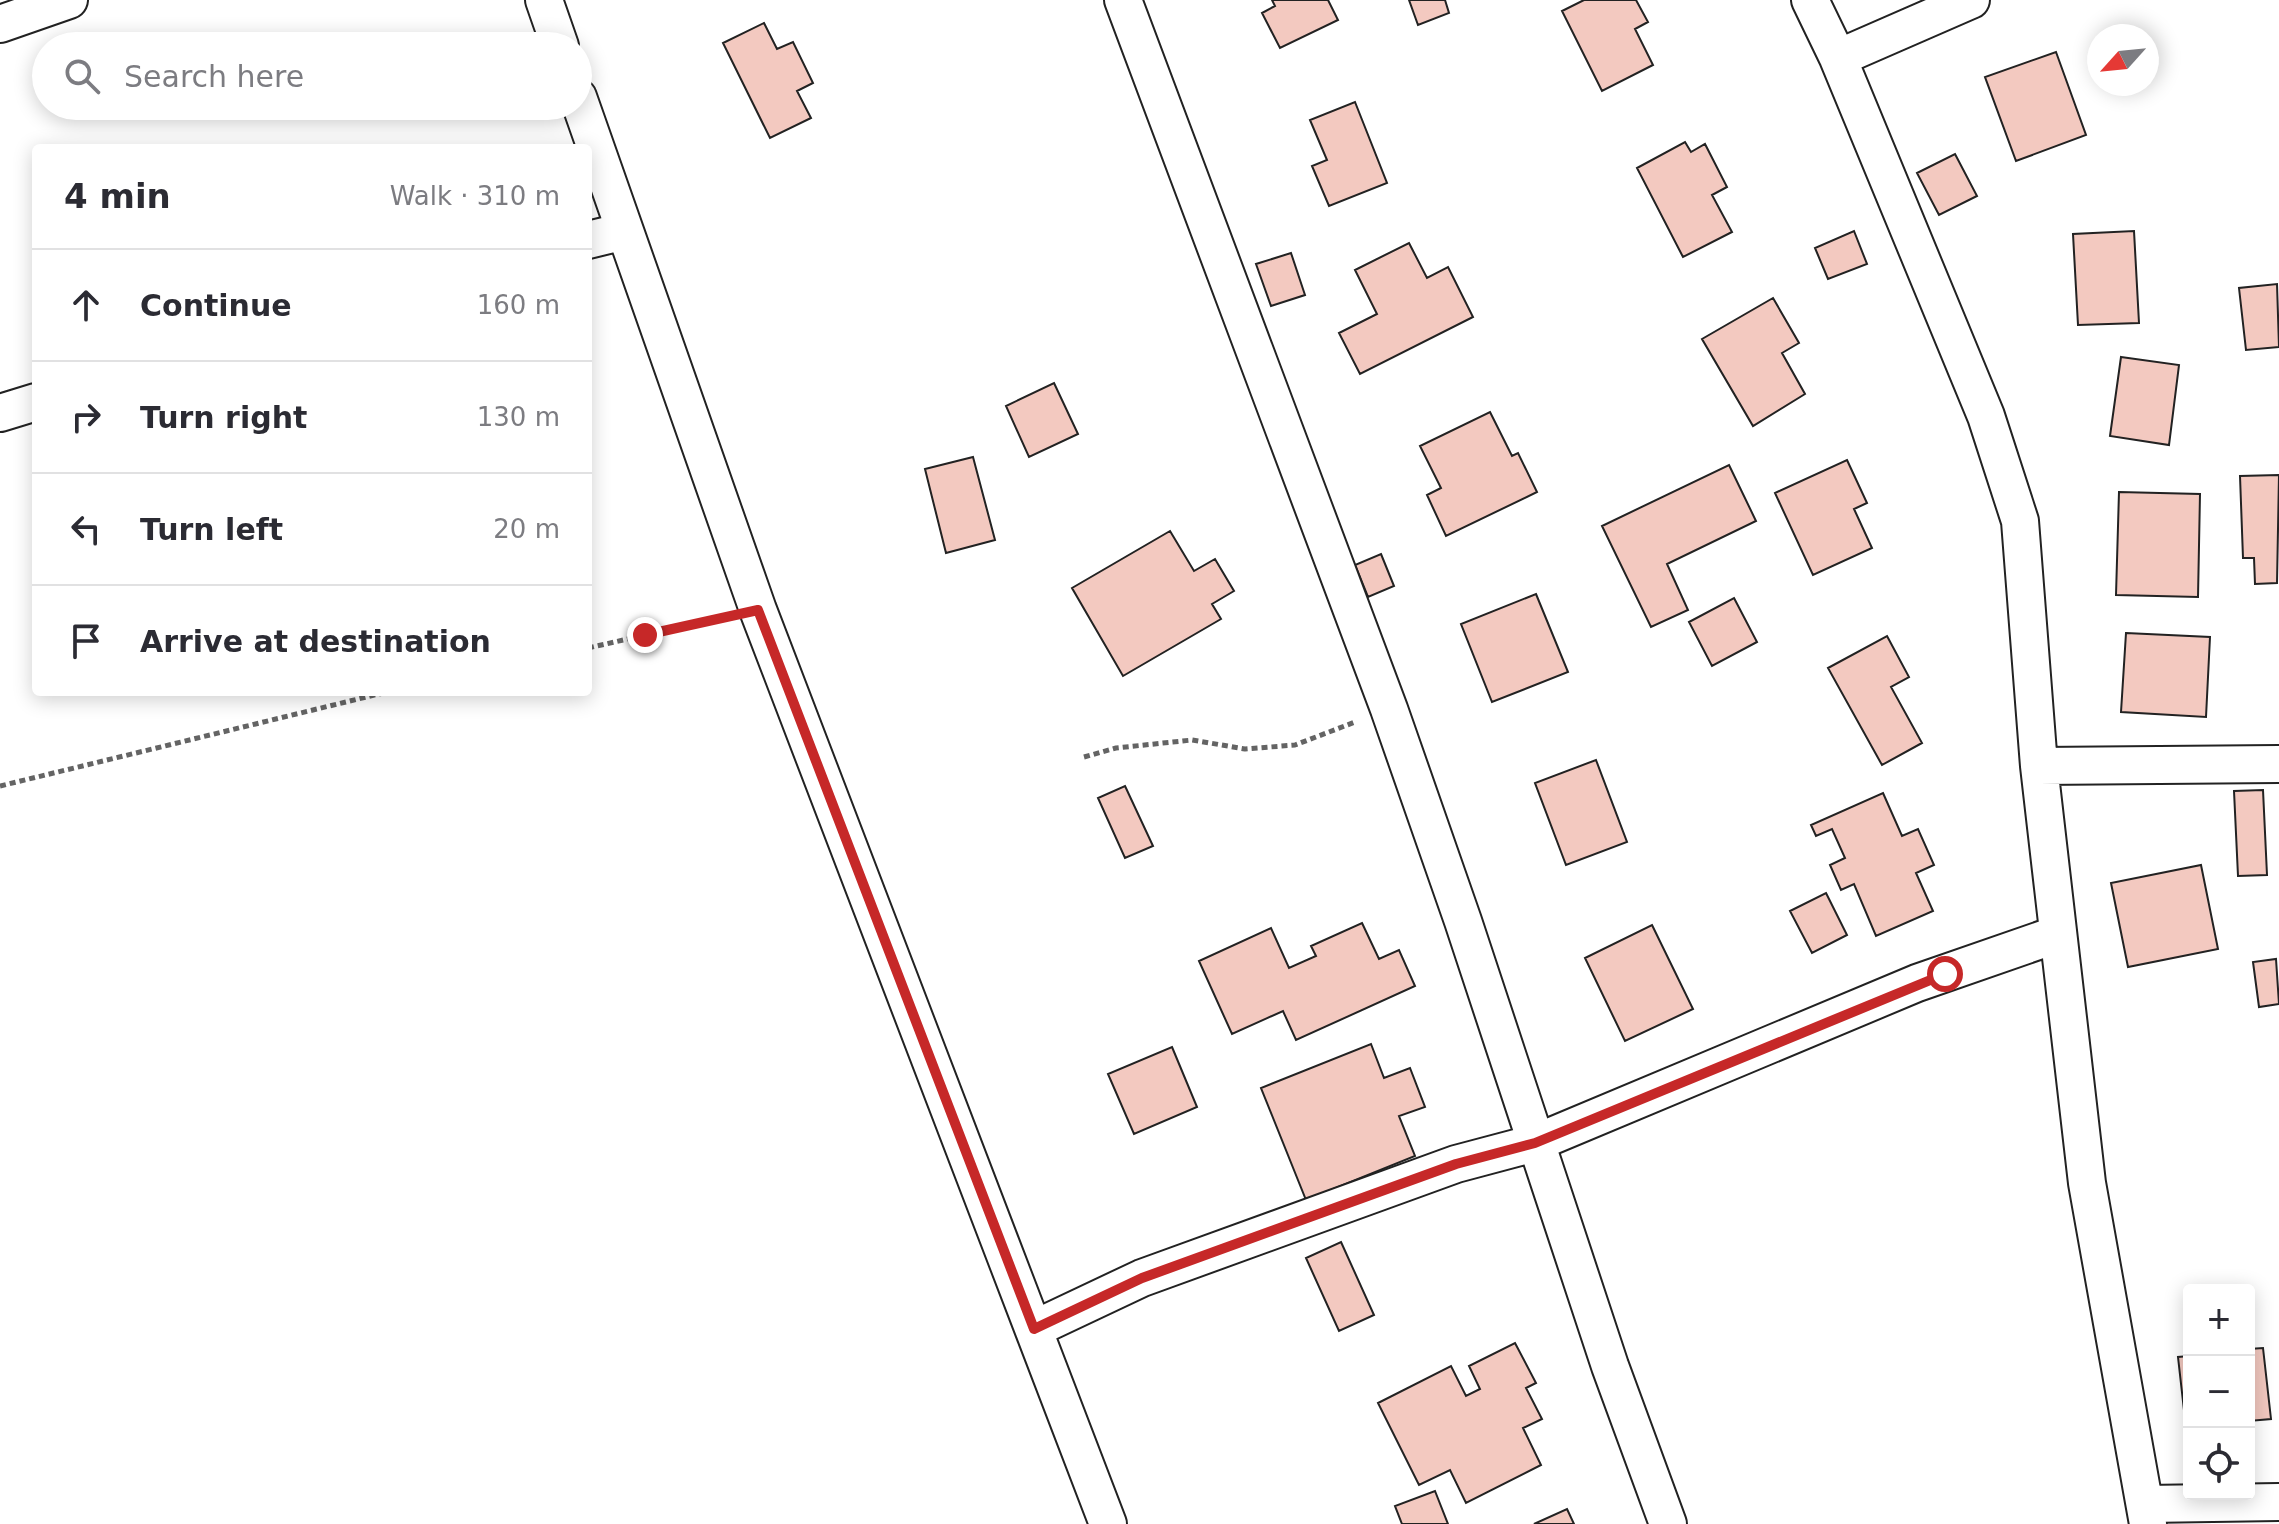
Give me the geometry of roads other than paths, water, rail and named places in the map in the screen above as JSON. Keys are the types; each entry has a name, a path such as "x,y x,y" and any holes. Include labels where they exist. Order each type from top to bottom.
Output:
{"street":[{"path":"0,24 69,0"},
{"path":"544,0 555,32"},
{"path":"1123,0 1389,709 1463,921 1610,1366 1668,1524"},
{"path":"1810,0 1838,58 1986,416 2020,521 2039,766 2087,1183 2147,1514 2279,1502"},
{"path":"1838,58 1971,0"},
{"path":"586,120 758,610 1108,1524"},
{"path":"592,239 625,231"},
{"path":"0,413 32,403"},
{"path":"2039,766 2279,764"},
{"path":"1034,1329 1142,1278 1456,1164 1535,1143 1917,983 2058,934"}]}
